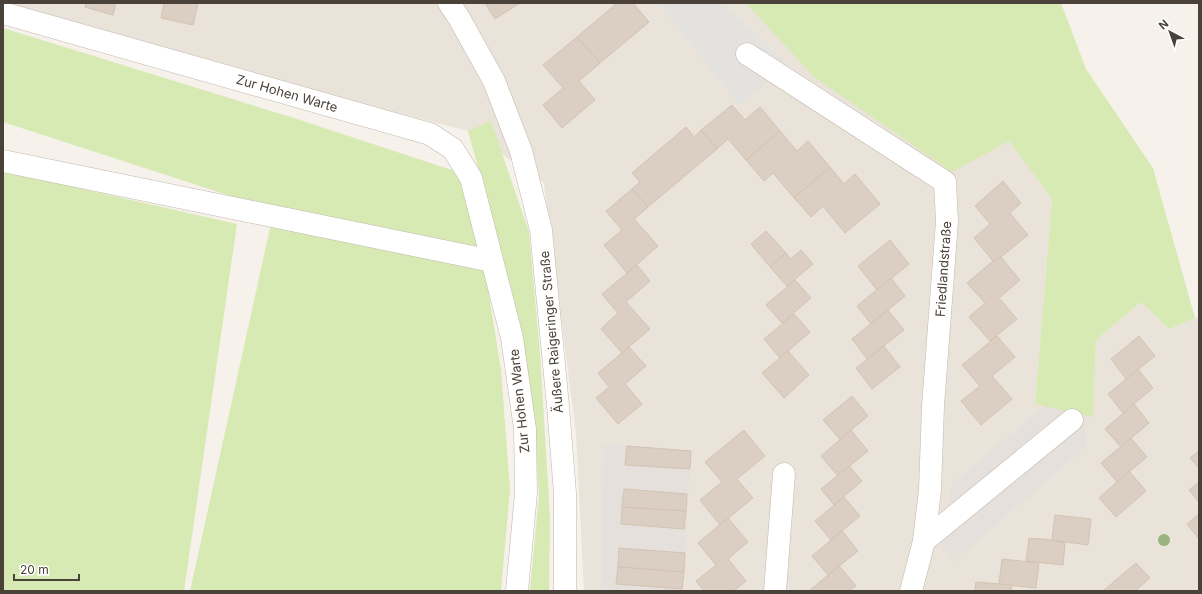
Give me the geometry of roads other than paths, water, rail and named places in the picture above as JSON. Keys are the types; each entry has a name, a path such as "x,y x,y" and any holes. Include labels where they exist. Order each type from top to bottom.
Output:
{"street":[{"name":"Äußere Raigeringer Straße","path":"449,3 494,81 522,151 541,230 565,494 565,591"},
{"name":"Zur Hohen Warte","path":"3,12 430,134 453,149 471,178 512,338 524,429 526,493 517,591"},
{"name":"Friedlandstraße","path":"747,54 945,182 947,221 933,406 930,490 924,540 911,591"},
{"path":"3,161 492,261"},
{"path":"924,540 1072,420"},
{"path":"775,591 784,474"}]}
